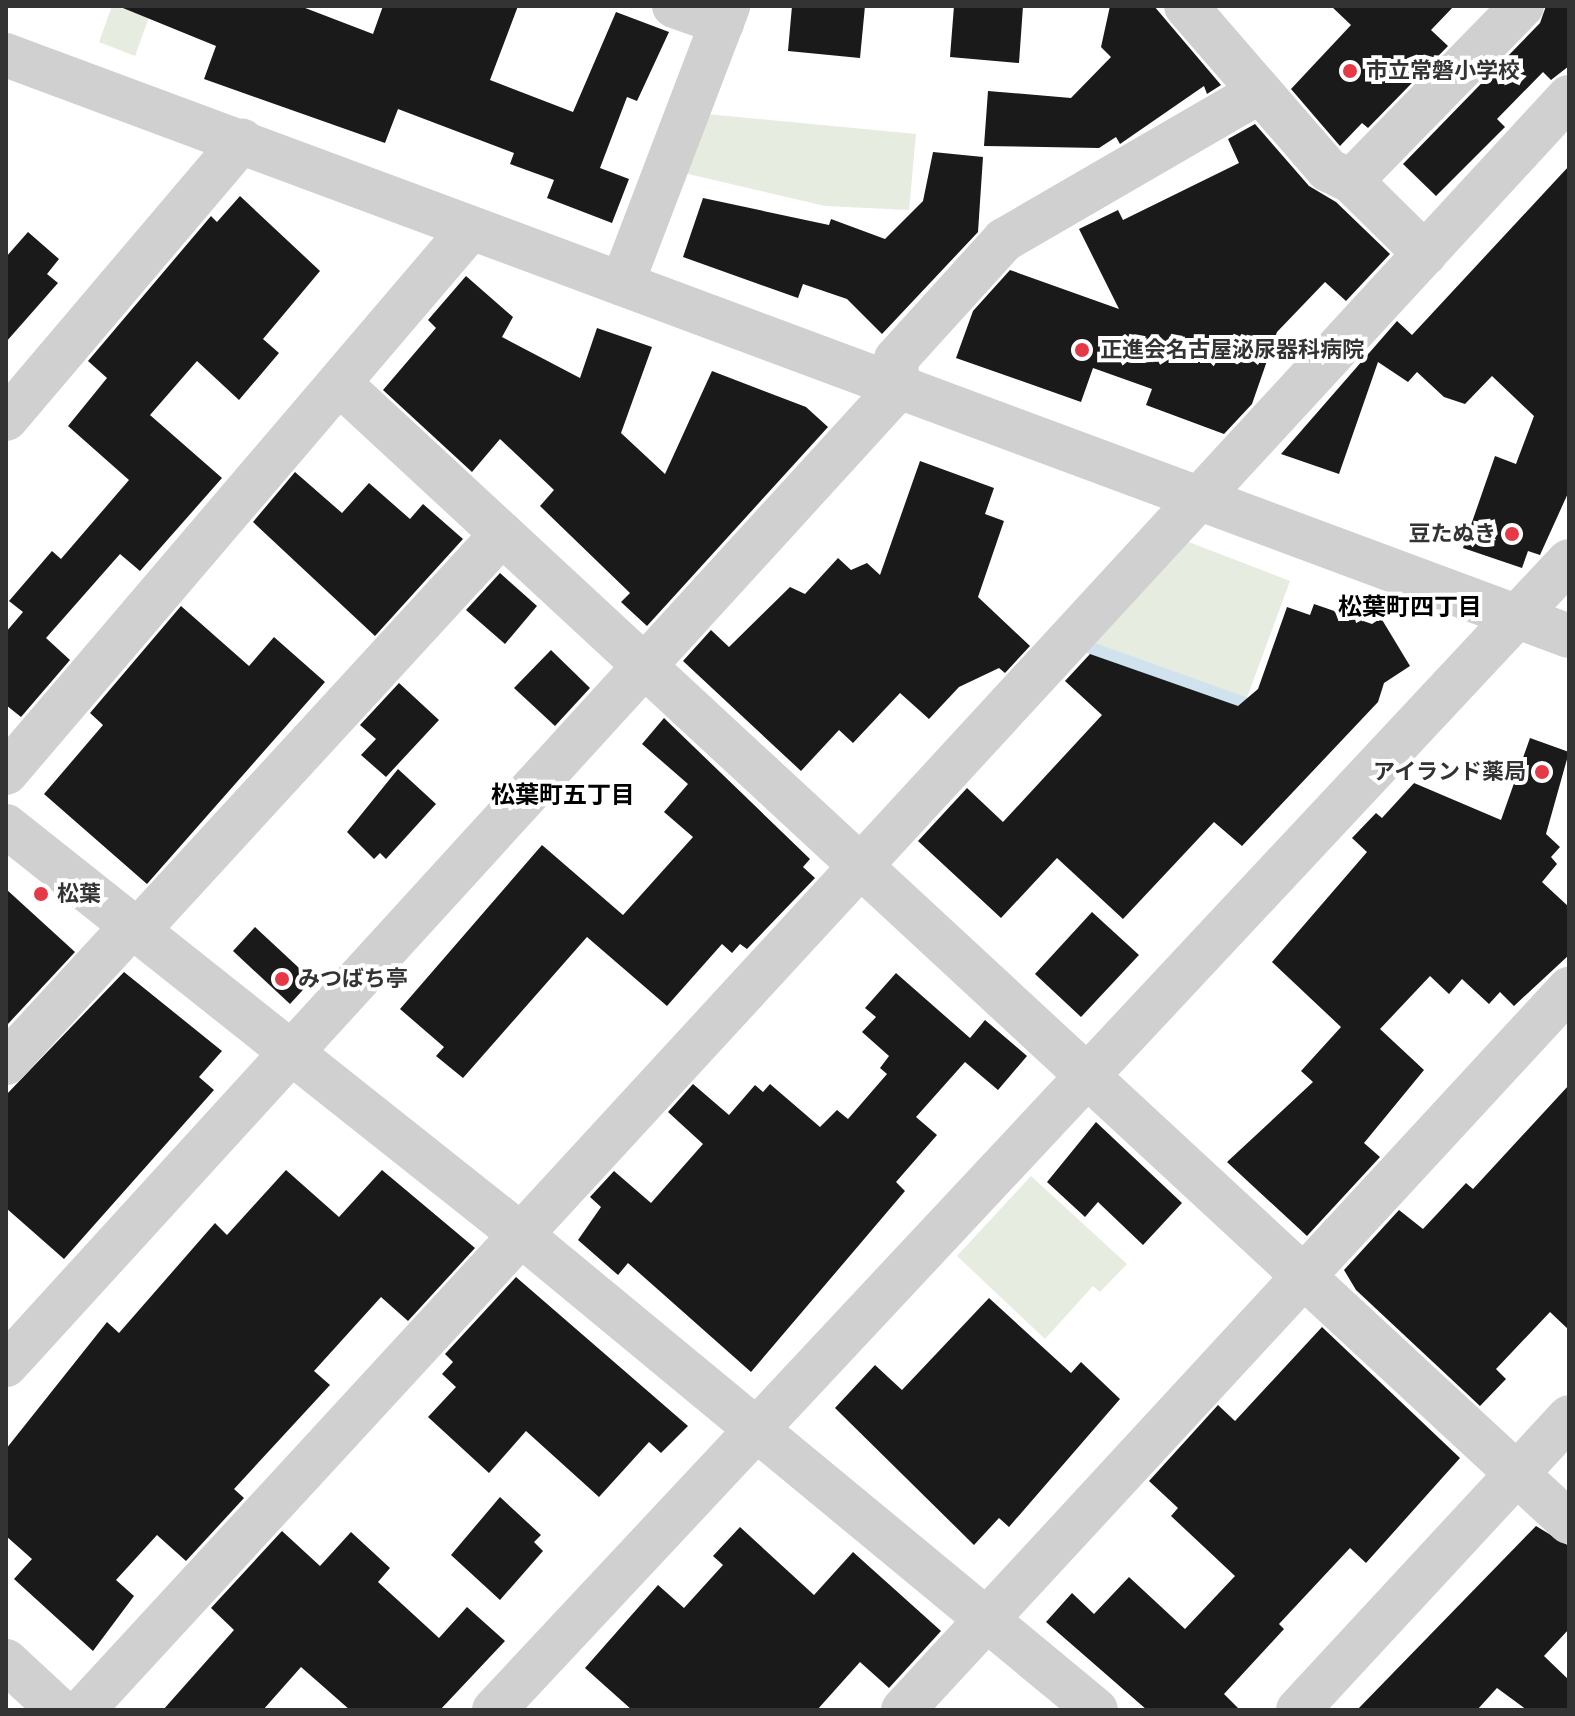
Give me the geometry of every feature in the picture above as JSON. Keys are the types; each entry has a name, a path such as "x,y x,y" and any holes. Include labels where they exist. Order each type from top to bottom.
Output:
{"street":[{"path":"622,284 725,14 674,6"},
{"path":"1186,6 1236,60 1256,94 1328,170 1351,181 1425,254"},
{"path":"1351,181 1522,6"},
{"path":"6,55 1569,636"},
{"path":"6,1365 647,669 898,388 896,359 1004,240 1256,94"},
{"path":"83,1710 1569,97"},
{"path":"6,419 242,141"},
{"path":"6,773 471,228"},
{"path":"340,384 1569,1522"},
{"path":"6,1063 502,534"},
{"path":"494,1710 751,1429 1569,561"},
{"path":"6,826 520,1234 751,1429 1096,1710"},
{"path":"903,1710 1569,989"},
{"path":"1298,1710 1569,1417"},
{"path":"6,1661 59,1710"}],"shaded area":[{"path":"112,6 153,6 135,56 99,42"},
{"path":"706,114 916,134 909,210 825,206 684,173"},
{"path":"1186,541 1290,581 1245,703 1088,647"},
{"path":"1031,1176 1127,1264 1100,1292 1093,1286 1045,1339 957,1256"}],"building":[{"path":"118,6 300,6 373,34 383,6 518,6 490,80 573,112 616,12 669,32 637,101 627,97 600,168 629,179 612,223 547,198 554,180 510,164 514,153 398,109 385,143 204,79 216,46"},
{"path":"792,6 865,6 860,58 788,51"},
{"path":"954,6 1023,6 1019,63 950,57"},
{"path":"1110,6 1154,6 1221,85 1207,94 1204,86 1120,144 1116,137 1099,148 984,146 988,91 1071,98 1111,57 1101,47"},
{"path":"1331,6 1454,6 1431,30 1448,46 1368,128 1362,123 1340,146 1291,89 1351,25"},
{"path":"1546,6 1569,6 1569,66 1551,80 1543,72 1497,119 1505,127 1436,196 1403,164 1540,23"},
{"path":"1255,124 1309,186 1336,202 1390,254 1346,301 1325,282 1277,332 1252,404 1224,434 1146,405 1152,389 1093,368 1081,402 956,358 973,311 1010,270 1119,309 1079,229 1118,210 1123,220 1239,163 1228,139"},
{"path":"933,152 983,157 978,232 882,334 847,299 803,284 798,298 683,257 703,198 829,225 831,219 885,239 923,201"},
{"path":"1569,166 1569,491 1540,555 1528,551 1522,568 1463,548 1495,456 1516,464 1534,416 1492,376 1465,404 1444,397 1417,372 1408,382 1378,362 1339,474 1281,454 1397,321 1412,335"},
{"path":"240,196 320,271 263,339 279,353 239,400 197,361 150,415 222,478 140,571 120,554 46,638 70,660 21,717 6,705 6,632 23,612 9,601 52,551 61,559 129,480 68,426 107,378 88,361 211,216 217,222"},
{"path":"28,232 59,259 47,274 58,283 6,342 6,257"},
{"path":"466,276 513,317 502,337 580,378 597,328 652,347 621,433 665,474 712,371 806,407 828,427 647,626 621,602 630,593 540,506 554,490 500,439 472,472 383,390 436,328 428,320"},
{"path":"920,461 994,488 985,514 1004,521 978,597 1030,646 1005,673 999,668 959,687 929,719 900,693 853,743 839,730 801,771 683,661 711,630 729,647 790,587 805,594 838,558 851,570 867,563 880,575"},
{"path":"295,472 342,513 369,483 410,519 423,504 463,539 375,636 253,522"},
{"path":"500,573 537,606 505,644 466,610"},
{"path":"1314,604 1372,624 1381,618 1410,666 1384,683 1378,702 1242,846 1214,822 1123,919 1057,858 1001,918 918,841 967,788 1003,822 1102,715 1065,681 1090,654 1238,706 1258,689 1287,607 1310,615"},
{"path":"181,606 249,666 274,637 325,682 147,884 44,794 103,725 90,713"},
{"path":"551,650 590,688 555,726 514,688"},
{"path":"399,683 439,720 386,777 361,755 376,739 360,725"},
{"path":"664,718 810,859 803,867 815,878 747,949 740,944 732,953 722,944 667,1006 587,937 463,1078 436,1056 444,1047 400,1009 542,845 623,915 693,837 664,812 688,784 642,744"},
{"path":"1530,738 1569,752 1546,834 1560,847 1551,857 1557,864 1542,882 1569,907 1569,955 1514,1006 1500,992 1489,1004 1462,979 1449,994 1430,976 1380,1029 1424,1070 1364,1143 1380,1157 1307,1236 1227,1162 1313,1082 1301,1071 1341,1027 1272,962 1367,852 1352,838 1376,813 1382,818 1414,783 1501,820"},
{"path":"398,769 436,804 386,859 380,853 374,859 347,832"},
{"path":"6,889 75,952 7,1025 6,1024"},
{"path":"1092,912 1139,955 1081,1017 1035,974"},
{"path":"255,927 312,980 290,1004 233,951"},
{"path":"124,972 222,1051 199,1077 214,1090 64,1259 6,1208 6,1095"},
{"path":"896,973 970,1038 985,1020 1027,1056 998,1090 965,1062 916,1117 937,1135 896,1182 905,1191 751,1372 628,1263 618,1275 578,1240 601,1207 590,1197 614,1171 651,1203 703,1144 668,1112 693,1084 729,1115 755,1085 763,1092 770,1084 820,1127 837,1110 848,1119 887,1074 880,1068 889,1056 862,1032 876,1017 865,1008"},
{"path":"1569,1085 1569,1330 1550,1312 1496,1369 1506,1379 1480,1406 1356,1290 1344,1270 1399,1210 1423,1229 1466,1183 1473,1189"},
{"path":"1096,1122 1182,1203 1143,1245 1098,1202 1085,1217 1047,1182"},
{"path":"286,1170 339,1217 382,1170 475,1248 408,1321 381,1297 314,1371 330,1385 234,1489 244,1498 186,1561 157,1535 116,1580 134,1596 93,1651 14,1579 32,1559 6,1536 6,1449 107,1322 119,1333 215,1223 227,1235"},
{"path":"516,1277 688,1426 661,1453 649,1442 599,1497 526,1431 489,1473 428,1417 456,1387 442,1374 453,1362 445,1354"},
{"path":"989,1298 1071,1373 1081,1362 1120,1399 1009,1527 999,1518 974,1545 835,1408 875,1365 902,1390"},
{"path":"1322,1327 1460,1458 1366,1563 1350,1548 1279,1624 1284,1629 1224,1694 1240,1710 1147,1710 1046,1622 1072,1593 1094,1614 1129,1577 1185,1629 1235,1576 1171,1516 1178,1508 1149,1481 1218,1405 1235,1421"},
{"path":"500,1497 541,1535 534,1542 543,1551 500,1600 451,1555"},
{"path":"1536,1526 1569,1546 1569,1629 1544,1656 1569,1680 1569,1710 1527,1710 1497,1688 1477,1710 1357,1710"},
{"path":"740,1527 814,1595 853,1552 941,1631 889,1688 860,1662 817,1710 632,1710 585,1668 658,1585 684,1608 723,1565 713,1556"},
{"path":"282,1531 320,1566 351,1532 390,1568 378,1582 439,1638 467,1607 505,1641 440,1710 350,1710 301,1667 263,1710 163,1710 234,1630 211,1608"}],"waterway":[{"path":"1088,647 1256,707"}],"place":[{"name":"市立常磐小学校","path":"1350,71"},
{"name":"正進会名古屋泌尿器科病院","path":"1082,350"},
{"name":"豆たぬき","path":"1512,534"},
{"name":"アイランド薬局","path":"1542,772"},
{"name":"松葉","path":"41,894"},
{"name":"みつばち亭","path":"282,979"}],"district":[{"name":"松葉町四丁目","path":"1410,606"},
{"name":"松葉町五丁目","path":"563,794"}]}
